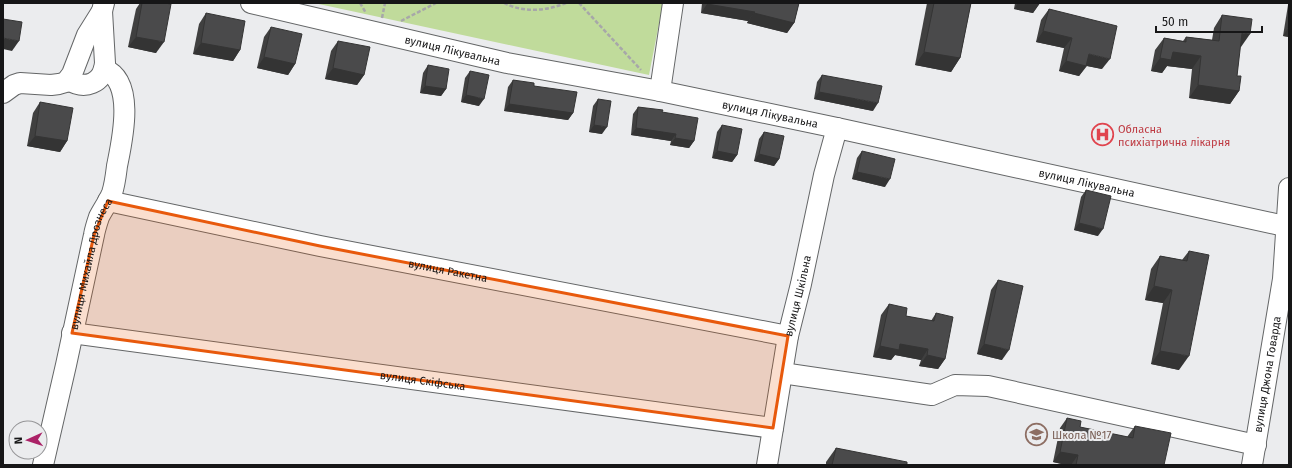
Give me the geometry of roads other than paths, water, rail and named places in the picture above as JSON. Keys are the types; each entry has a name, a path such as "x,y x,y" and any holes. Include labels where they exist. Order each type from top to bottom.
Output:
{"street":[{"name":"вулиця Лікувальна","path":"251,3 507,63 660,91 1288,226"},
{"path":"660,91 673,3"},
{"path":"68,80 81,86 94,83 100,78 104,69 105,50 103,7"},
{"path":"3,93 14,85 20,83 59,84 66,82 72,74 87,35 103,7"},
{"name":"вулиця Михайла Дрознеса","path":"43,465 94,235 100,217 112,193 125,128 125,106 118,83 112,73 104,69"},
{"name":"вулиця Шкільна","path":"767,465 788,336 801,284 824,175 837,128"},
{"name":"вулиця Джона Говарда","path":"1252,465 1283,279 1288,226 1289,188"},
{"name":"вулиця Ракетна","path":"108,201 320,246 788,336"},
{"name":"вулиця Скіфська","path":"72,333 773,428"},
{"path":"782,373 932,395 955,385 988,386 1256,445"}],"place":[{"name":"Обласна психіатрична лікарня","path":"1102,135"},
{"name":"Школа №17","path":"1036,435"}]}
